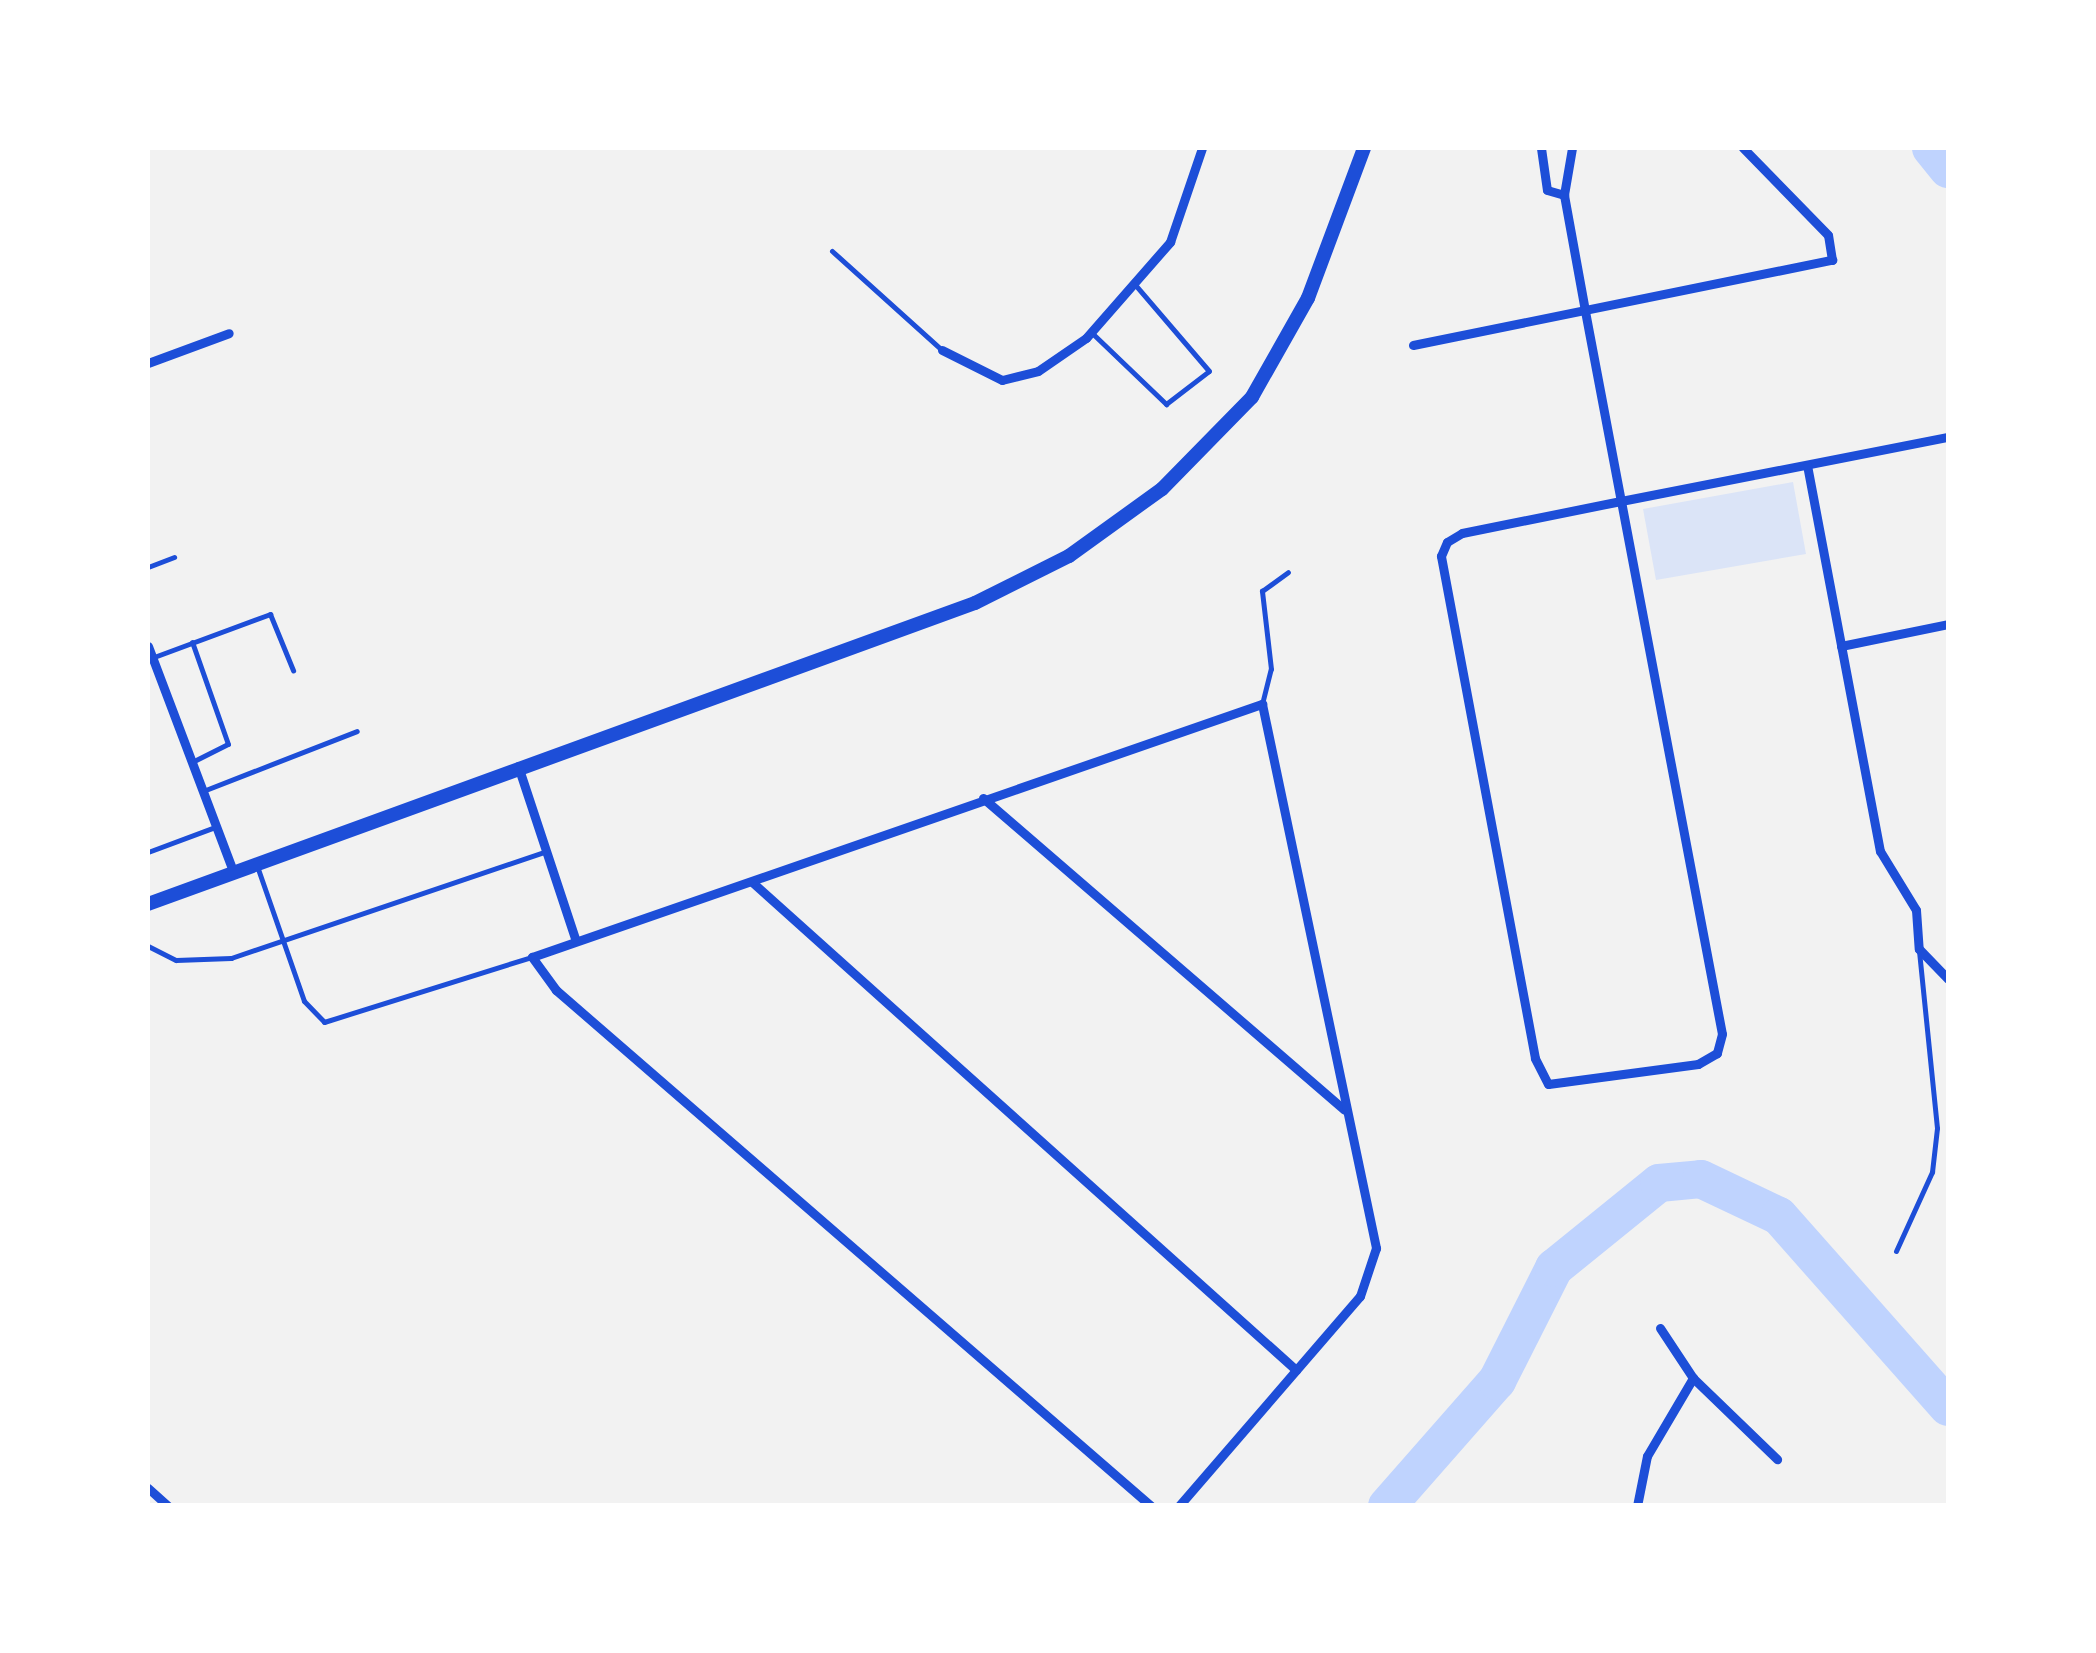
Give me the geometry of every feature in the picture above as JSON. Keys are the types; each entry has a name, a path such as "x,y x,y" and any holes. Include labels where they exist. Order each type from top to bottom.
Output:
{"main road":[{"path":"148,904 518,766 975,603 1124,519 1195,459 1274,367 1328,252 1364,148"}],"street":[{"path":"942,350 989,377 1016,378 1092,332 1137,287 1188,208 1202,148"},
{"path":"1541,148 1547,190 1564,194"},
{"path":"1572,148 1564,194 1585,312 1621,500 1722,1034 1717,1052 1573,1088 1540,1074 1442,556 1447,542 1621,500 1948,437"},
{"path":"1413,345 1832,260 1828,236 1743,148"},
{"path":"148,363 229,334"},
{"path":"1807,464 1880,851 1916,910 1918,949 1948,979"},
{"path":"1841,646 1948,624"},
{"path":"148,646 234,873"},
{"path":"1151,1506 556,990 532,957 1262,704 1344,1110 1376,1248 1372,1272 1296,1370 1179,1506"},
{"path":"518,766 576,941"},
{"path":"983,798 1344,1110"},
{"path":"752,882 1296,1370"},
{"path":"1660,1328 1693,1378 1778,1460"},
{"path":"1637,1506 1648,1456 1693,1378"},
{"path":"148,1488 168,1506"}],"lane":[{"path":"832,251 942,350"},
{"path":"1092,332 1166,404 1208,372 1137,287"},
{"path":"148,567 174,557"},
{"path":"1262,704 1271,669 1262,591 1288,572"},
{"path":"152,658 270,614 293,670"},
{"path":"192,642 228,744 192,762"},
{"path":"204,790 357,731"},
{"path":"148,852 216,826"},
{"path":"148,946 201,962 285,945 546,851"},
{"path":"257,865 310,1016 324,1022 532,957"},
{"path":"1896,1251 1932,1172 1937,1128 1918,949"}],"shaded area":[{"path":"1793,482 1806,554 1656,580 1643,509"}],"waterway":[{"path":"1931,148 1948,169"},
{"path":"1387,1506 1497,1381 1554,1268 1659,1183 1701,1179 1779,1216 1948,1407"}]}
